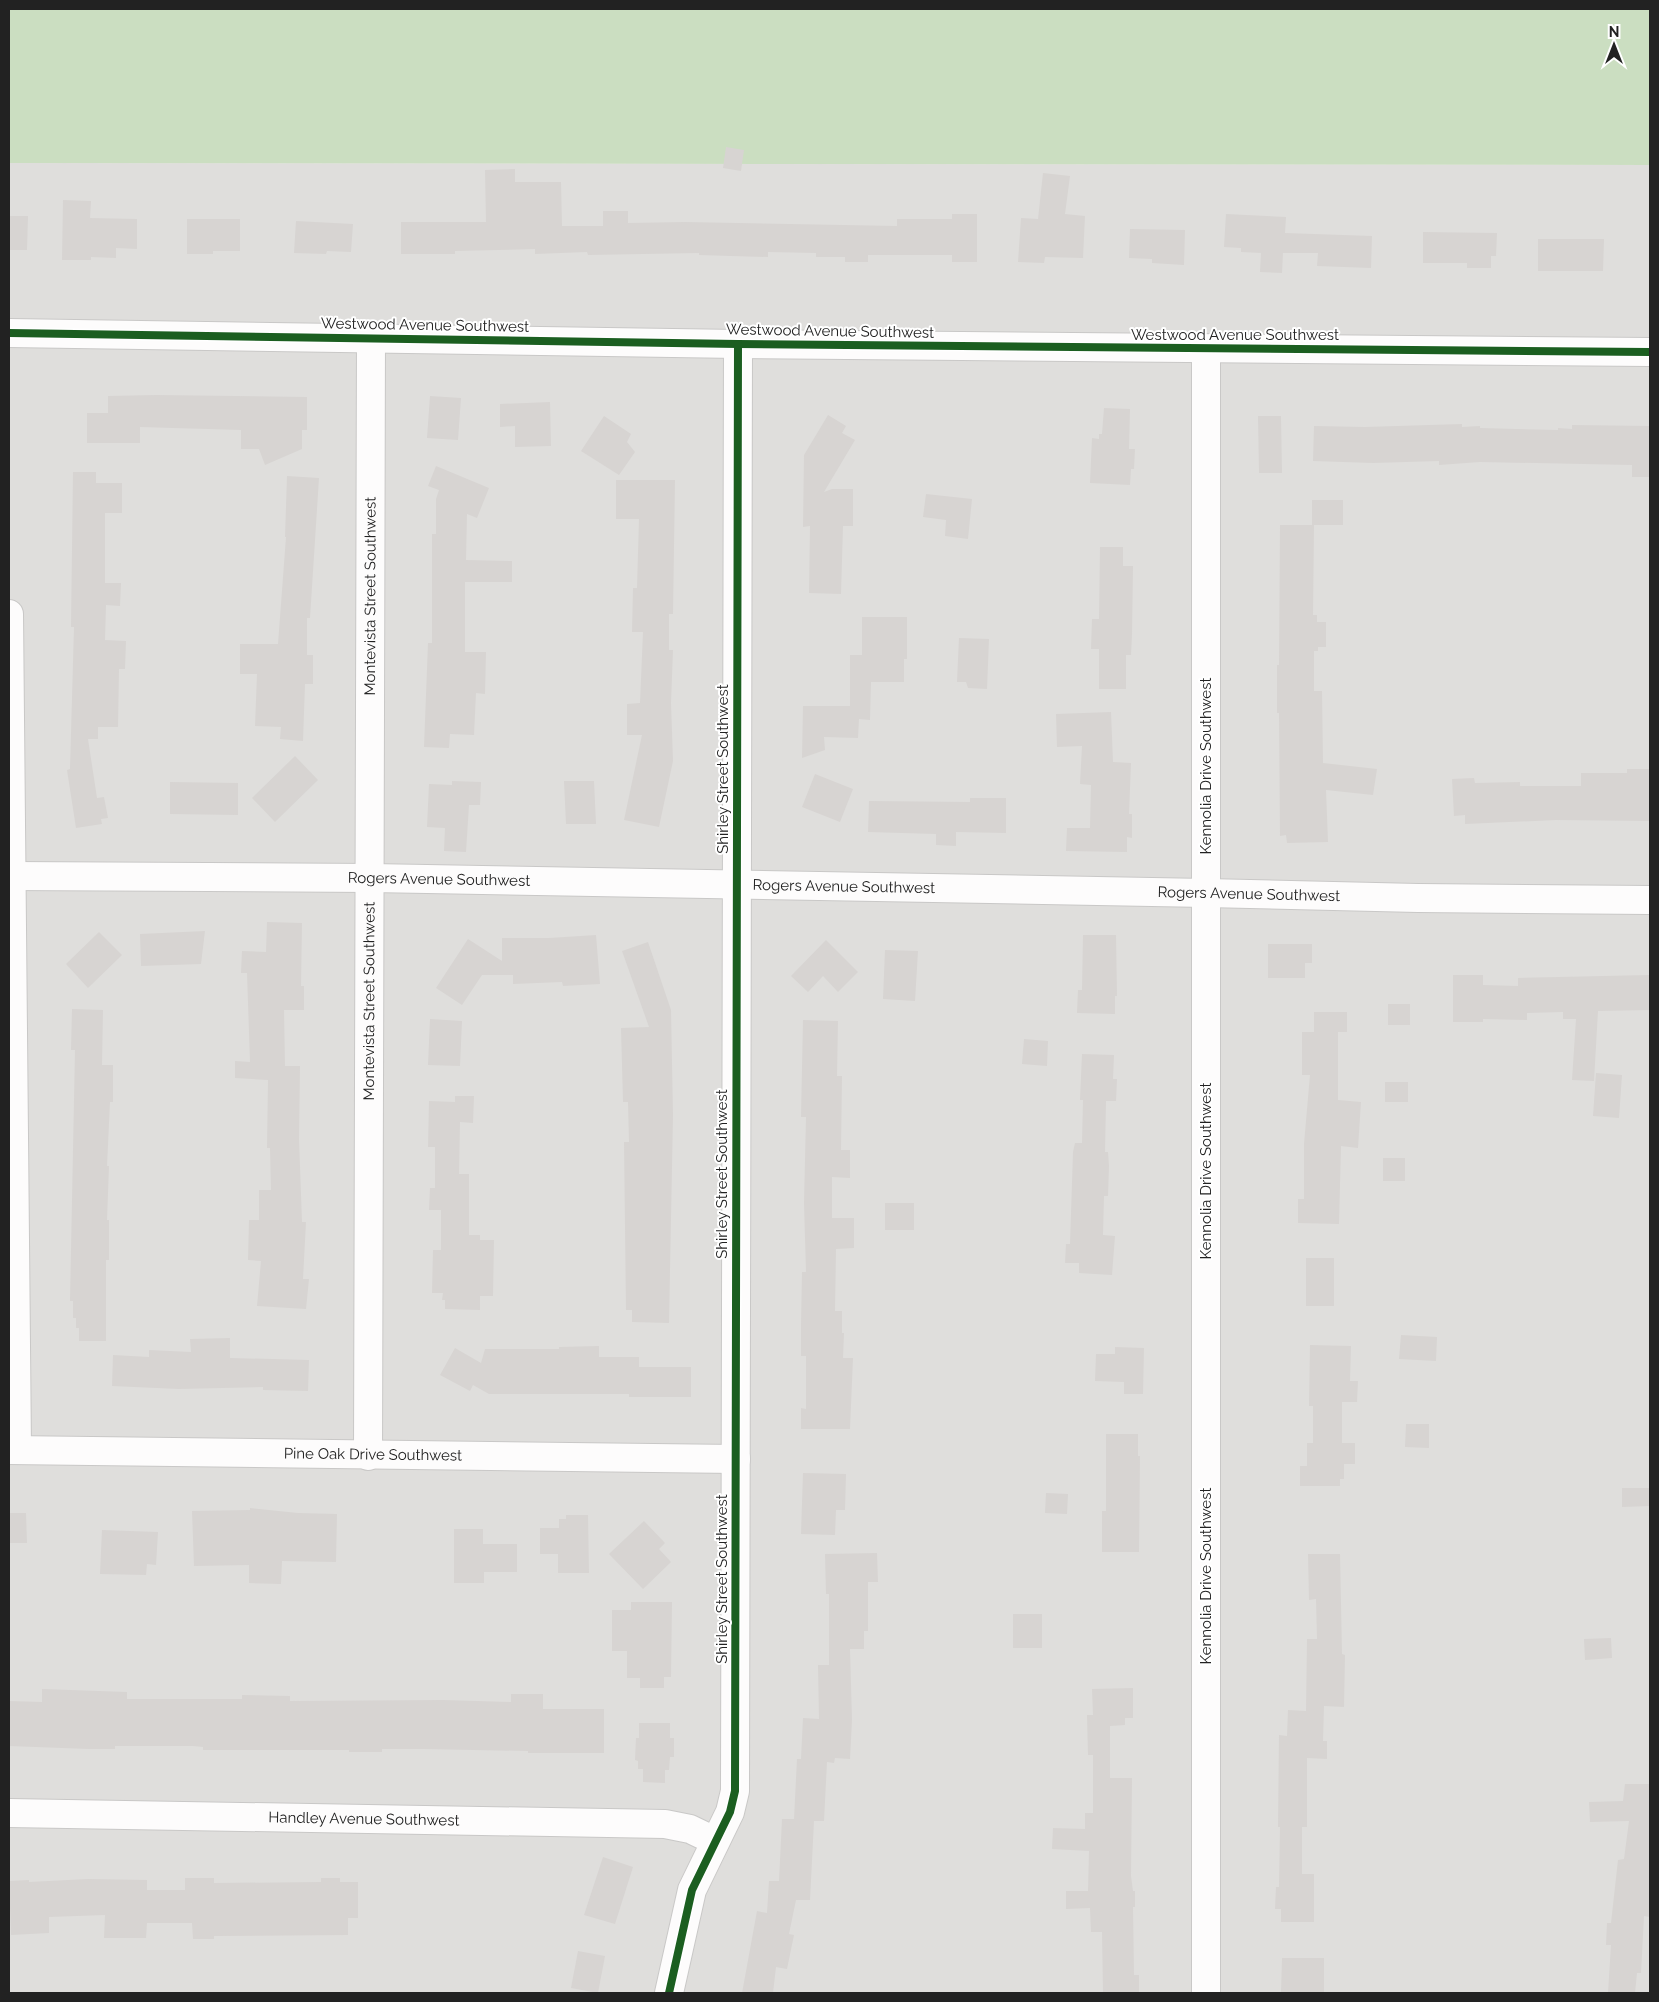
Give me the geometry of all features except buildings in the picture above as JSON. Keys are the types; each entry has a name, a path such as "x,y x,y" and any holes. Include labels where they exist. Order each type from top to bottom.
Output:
{"street":[{"name":"Westwood Avenue Southwest","path":"9,333 738,344 1650,352"},
{"name":"Montevista Street Southwest","path":"368,1456 371,337"},
{"name":"Shirley Street Southwest","path":"670,1993 692,1890 730,1812 735,1791 738,344"},
{"name":"Kennolia Drive Southwest","path":"1206,349 1206,1993"},
{"path":"9,614 13,1450"},
{"name":"Rogers Avenue Southwest","path":"10,876 371,878 1418,898 1650,900"},
{"name":"Pine Oak Drive Southwest","path":"13,1450 368,1456 736,1459"},
{"name":"Handley Avenue Southwest","path":"9,1813 665,1824 690,1829 715,1841"}],"shaded area":[{"path":"9,163 1650,165 1650,1993 9,1993"}],"green space":[{"path":"9,9 1650,9 1650,165 9,163"}],"cycle path":[{"path":"9,333 738,344 1650,352"},
{"path":"669,1993 692,1890 730,1812 735,1791 738,344"}]}
